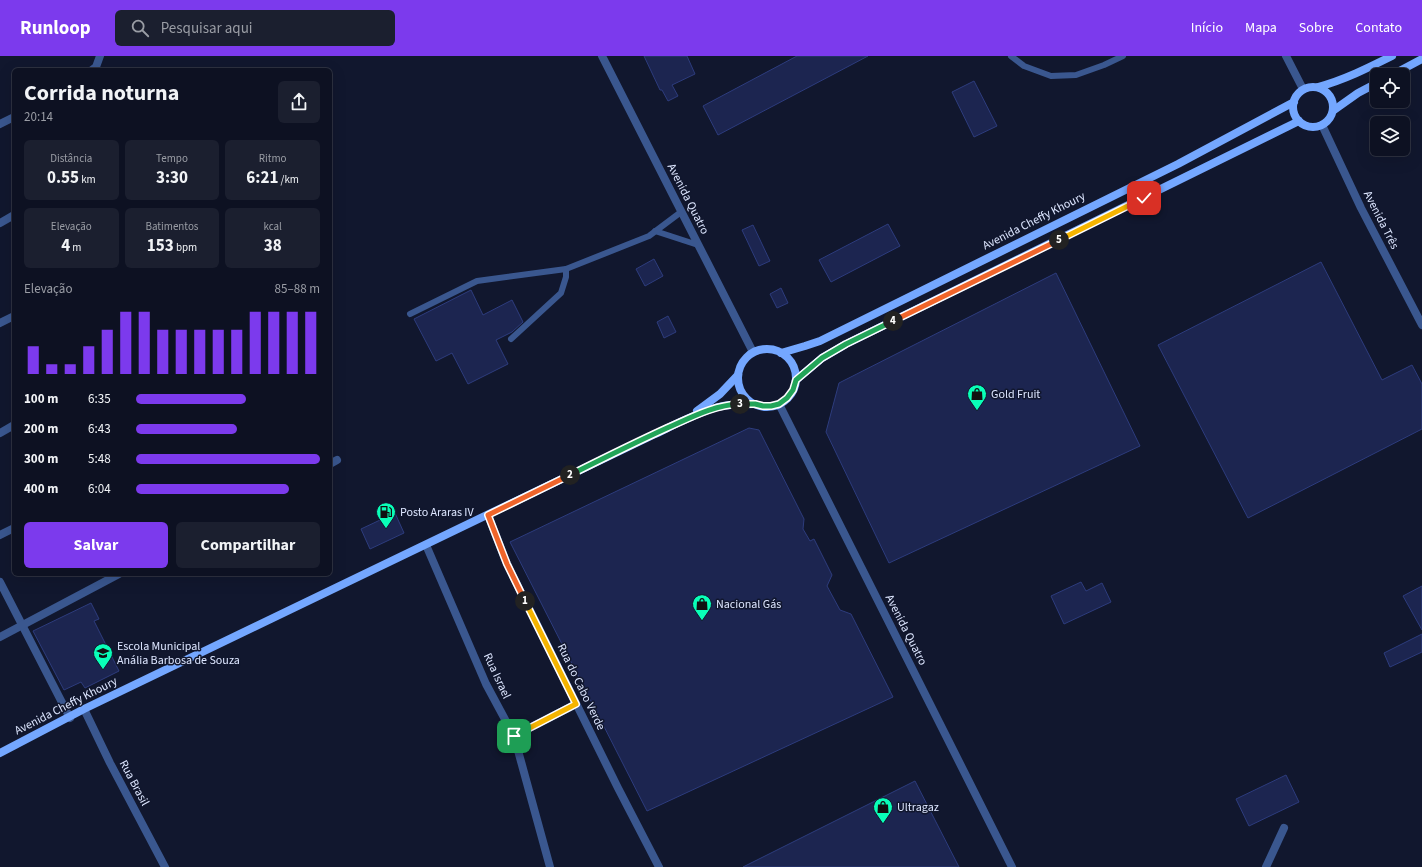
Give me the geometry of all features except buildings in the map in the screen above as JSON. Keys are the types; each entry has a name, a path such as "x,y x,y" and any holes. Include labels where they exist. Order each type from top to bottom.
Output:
{"main road":[{"path":"1370,86 1358,92 1334,110 1328,120 1322,125 1316,127 1310,126 1299,121 1294,112 1294,102 1299,92 1308,87 1318,87 1336,82 1392,56"},
{"path":"1405,68 1422,59"},
{"path":"1318,87 1325,90 1330,95 1334,110"},
{"name":"Avenida Cheffy Khoury","path":"781,353 820,341 913,296 1076,213 1178,164 1294,102"},
{"path":"796,380 822,358 846,344 1299,121"},
{"path":"684,421 719,407 733,404 771,406 779,404 787,398 793,390 796,380 792,364 788,358 781,353 762,349 753,352 746,358 741,366 738,375 739,385 743,394 748,400 755,404"},
{"path":"684,421 720,394 738,375"},
{"name":"Avenida Cheffy Khoury","path":"0,753 70,718 84,709 684,421"}],"street":[{"path":"95,68 100,56"},
{"name":"Avenida Quatro","path":"602,56 753,352"},
{"path":"1286,56 1303,90"},
{"path":"0,124 12,118"},
{"name":"Avenida Três","path":"1322,125 1361,208 1422,325"},
{"path":"0,223 12,216"},
{"path":"0,323 12,317"},
{"name":"Avenida Quatro","path":"779,404 1012,867"},
{"path":"0,433 12,426"},
{"name":"Rua do Cabo Verde","path":"488,515 507,564 618,788 659,867"},
{"path":"0,535 12,529"},
{"name":"Rua Israel","path":"426,545 486,684 514,736 550,867"},
{"path":"0,637 115,576"},
{"path":"0,582 70,718"},
{"path":"514,736 576,704"},
{"name":"Rua Brasil","path":"84,709 165,867"},
{"path":"1266,867 1284,828"}],"lane":[{"path":"1011,56 1024,66 1051,76 1076,75 1104,65 1123,56"},
{"path":"410,314 476,281 566,269 649,236 681,212"},
{"path":"655,231 698,245"},
{"path":"511,339 561,293 566,277 566,269"}],"place":[{"name":"Gold Fruit","path":"977,411"},
{"name":"Posto Araras IV","path":"386,529"},
{"name":"Nacional Gás","path":"702,621"},
{"name":"Escola Municipal Anália Barbosa de Souza","path":"103,670"},
{"name":"Ultragaz","path":"883,824"}],"route":[{"path":"514,736 576,704 507,564 488,515 708,410 733,404 755,404 763,406 779,404 787,398 793,390 796,380 813,364 831,352 1144,198"}]}
